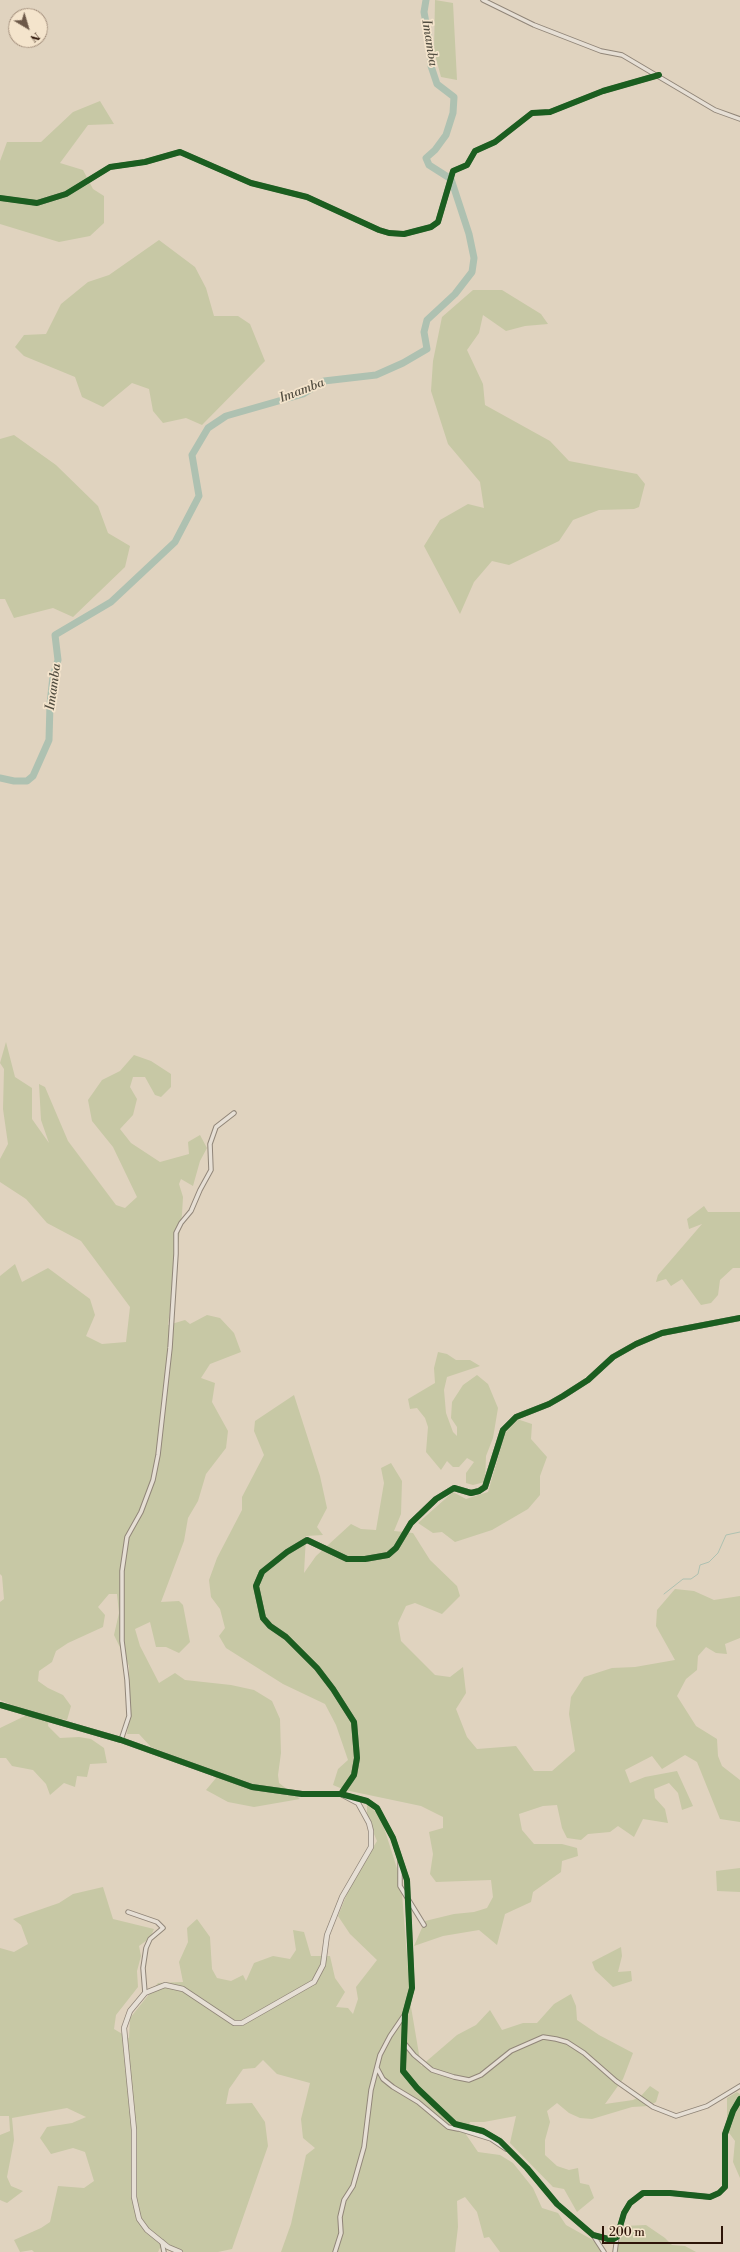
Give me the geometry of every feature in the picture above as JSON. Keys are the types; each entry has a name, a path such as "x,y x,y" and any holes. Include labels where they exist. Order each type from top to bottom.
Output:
{"street":[{"path":"483,0 534,25 601,51 622,55 659,75 715,110 740,119"},
{"path":"0,198 37,202 66,194 110,167 144,162 180,152 251,183 307,197 379,230 389,233 404,234 431,227 438,222 453,171 467,165 475,151 495,142 532,113 550,112 603,91 659,75"},
{"path":"121,1740 129,1716 127,1680 122,1641 122,1571 127,1537 141,1512 153,1480 158,1455 170,1348 176,1233 181,1223 191,1211 211,1170 210,1144 216,1127 234,1113"},
{"path":"341,1794 354,1775 357,1758 354,1722 333,1689 316,1668 286,1637 263,1618 256,1586 262,1572 287,1552 307,1540 347,1559 365,1559 388,1554 396,1548 411,1523 436,1499 454,1488 471,1493 479,1491 485,1487 503,1430 516,1417 550,1404 588,1380 613,1357 636,1344 662,1333 740,1318"},
{"path":"0,1705 121,1740 252,1787 302,1794 341,1794 367,1802 377,1808 388,1827 407,1880 412,1988 405,2014 403,2071 417,2088 448,2118 463,2127 484,2131 490,2134 510,2152 557,2204 593,2235 604,2252"},
{"path":"180,2252 162,2242 148,2230 139,2219 134,2196 134,2130 124,2028 130,2011 145,1993 165,1985 179,1987 238,2024 246,2021 314,1982 323,1965 327,1935 342,1897 371,1847 371,1831 364,1810 358,1802 341,1794"},
{"path":"400,1860 400,1886 424,1925"},
{"path":"128,1912 157,1922 163,1928 150,1939 146,1948 143,1968 145,1993"},
{"path":"335,2252 341,2232 340,2216 344,2200 353,2186 366,2140 371,2090 380,2055 390,2036 405,2014"},
{"path":"405,2044 414,2055 432,2070 469,2080 481,2075 511,2051 543,2037 556,2039 567,2042 584,2053 616,2081 653,2107 676,2116 707,2106 740,2086"},
{"path":"377,2068 383,2079 393,2088 418,2102 448,2127 490,2139 510,2152"},
{"path":"615,2252 617,2237 624,2213 630,2203 643,2193 670,2193 710,2197 719,2193 725,2187 725,2134 733,2111 740,2099"},
{"path":"458,2129 463,2127"},
{"path":"593,2235 612,2240 617,2237"},
{"path":"162,2242 164,2252"}],"green space":[{"path":"435,0 453,3 457,80 441,77 434,51"},
{"path":"100,101 114,124 88,125 60,163 83,170 93,189 104,196 104,223 90,236 59,242 0,224 0,161 7,142 41,142 73,112"},
{"path":"159,240 195,267 206,288 214,316 238,316 250,324 265,361 202,425 186,418 163,423 153,411 149,389 132,383 103,407 82,397 75,377 24,356 15,347 24,335 46,334 61,304 88,282 109,275"},
{"path":"473,290 502,290 541,314 548,324 525,326 506,331 483,315 479,333 467,350 483,384 485,405 550,441 569,461 637,474 645,484 639,507 634,509 599,510 573,520 559,541 509,565 492,561 474,582 460,614 424,546 440,520 468,504 484,508 480,482 448,444 431,391 433,361 442,317"},
{"path":"14,435 56,465 98,506 108,533 130,546 125,567 73,617 53,608 14,618 5,599 0,599 0,439"},
{"path":"6,1042 15,1077 32,1088 32,1119 49,1143 41,1120 39,1084 45,1087 68,1141 116,1205 125,1208 137,1197 113,1147 92,1121 88,1100 102,1080 120,1071 134,1055 151,1061 171,1074 171,1087 161,1097 155,1095 145,1077 133,1077 130,1087 137,1099 133,1115 120,1129 131,1143 160,1162 189,1154 188,1142 200,1135 207,1148 200,1161 193,1186 181,1179 179,1184 183,1197 182,1214 168,1325 185,1320 190,1324 207,1315 220,1318 234,1333 241,1352 210,1364 201,1378 215,1383 212,1402 228,1431 226,1448 206,1474 198,1501 188,1518 184,1541 161,1602 179,1601 183,1605 190,1642 179,1653 166,1647 156,1647 150,1622 135,1629 140,1646 159,1683 175,1673 185,1680 231,1685 254,1690 272,1701 280,1719 281,1753 278,1775 279,1783 300,1799 254,1807 228,1802 206,1790 216,1778 195,1765 151,1747 139,1734 127,1734 130,1711 128,1695 129,1666 114,1635 119,1613 117,1594 109,1594 98,1607 105,1615 103,1627 68,1643 56,1651 52,1662 39,1671 38,1681 48,1688 63,1695 71,1706 67,1720 49,1717 48,1726 60,1738 79,1737 91,1739 104,1748 107,1763 90,1764 87,1777 77,1776 75,1787 64,1783 50,1795 46,1784 33,1770 12,1766 6,1758 0,1758 0,1728 31,1713 0,1700 0,1602 4,1599 2,1576 0,1574 0,1276 15,1264 22,1282 48,1268 90,1299 95,1315 86,1336 102,1344 126,1342 130,1307 81,1241 47,1223 26,1199 0,1182 0,1159 8,1144 3,1109 4,1069 0,1063"},
{"path":"704,1206 708,1212 740,1212 740,1268 733,1268 720,1280 718,1295 711,1303 701,1305 682,1279 671,1286 666,1279 656,1282 658,1275 702,1224 689,1229 687,1219"},
{"path":"438,1352 447,1354 456,1360 470,1360 480,1366 447,1377 444,1390 446,1413 453,1432 457,1436 457,1427 451,1418 452,1402 463,1385 477,1375 488,1384 498,1408 493,1438 486,1456 485,1482 473,1485 466,1483 466,1473 474,1462 467,1458 459,1467 453,1467 447,1461 441,1470 426,1452 428,1427 425,1418 417,1408 410,1409 408,1399 435,1383 434,1368"},
{"path":"294,1395 320,1476 327,1508 317,1527 323,1535 306,1536 304,1573 316,1556 351,1524 361,1529 376,1530 384,1483 381,1468 391,1463 402,1481 401,1514 394,1531 413,1533 430,1560 457,1586 460,1596 442,1614 415,1603 406,1606 398,1623 401,1641 435,1675 450,1677 463,1667 466,1693 456,1709 467,1737 477,1749 516,1746 534,1771 552,1771 575,1751 569,1714 571,1697 584,1677 612,1668 635,1667 675,1660 656,1626 657,1610 675,1589 694,1591 714,1600 740,1596 740,1638 725,1644 727,1654 716,1653 706,1647 698,1656 697,1670 686,1679 677,1696 696,1726 717,1739 718,1756 722,1766 740,1780 740,1822 720,1819 697,1762 685,1755 662,1769 652,1756 625,1770 630,1783 645,1777 677,1771 693,1806 682,1810 678,1793 669,1783 654,1789 655,1798 665,1809 668,1823 643,1819 634,1837 618,1826 610,1832 588,1834 581,1840 567,1838 562,1828 557,1805 543,1806 519,1814 522,1830 534,1844 562,1844 577,1848 578,1856 562,1861 561,1872 533,1892 531,1902 505,1914 497,1945 479,1930 443,1936 414,1946 425,1921 454,1914 474,1912 487,1908 493,1897 491,1880 436,1882 430,1874 433,1854 429,1832 443,1828 443,1817 421,1806 345,1790 333,1785 338,1769 348,1760 336,1725 325,1704 283,1684 226,1648 219,1636 225,1628 220,1609 211,1597 209,1580 217,1558 242,1510 242,1497 264,1455 254,1431 255,1421"},
{"path":"517,1419 532,1424 531,1439 547,1457 540,1476 540,1495 528,1509 492,1530 455,1542 442,1532 433,1533 418,1523 453,1492 466,1499 488,1492 505,1433"},
{"path":"367,1805 380,1815 401,1881 411,2007 421,2066 457,2035 476,2025 490,2010 502,2030 523,2023 537,2023 554,2004 571,1994 576,2006 577,2020 599,2035 633,2053 623,2079 605,2104 633,2100 641,2096 650,2086 659,2092 656,2102 649,2106 632,2107 592,2119 580,2118 569,2113 557,2103 547,2111 550,2122 545,2140 545,2155 557,2166 569,2170 578,2168 580,2183 589,2185 594,2198 577,2212 564,2189 553,2187 510,2143 516,2116 484,2122 470,2122 465,2133 478,2152 500,2155 513,2163 533,2188 542,2208 558,2213 566,2225 591,2239 607,2252 500,2252 489,2237 484,2238 477,2212 465,2197 457,2201 458,2227 455,2252 281,2252 291,2224 306,2155 315,2148 303,2138 301,2119 310,2083 277,2074 263,2060 255,2068 243,2069 229,2089 226,2104 252,2103 265,2122 268,2146 232,2249 218,2252 173,2252 160,2248 158,2252 34,2252 32,2250 20,2252 14,2240 41,2228 50,2222 58,2186 84,2188 94,2181 85,2152 73,2148 51,2154 40,2138 47,2127 72,2123 86,2117 67,2108 12,2118 14,2140 7,2177 11,2186 23,2191 7,2203 0,2200 0,2135 10,2131 9,2116 0,2116 0,1948 14,1952 28,1944 21,1925 13,1919 59,1903 73,1894 103,1887 113,1919 154,1929 150,1938 139,1946 141,1956 137,1971 138,1987 116,2015 114,2029 129,2038 130,2018 158,1983 183,1982 179,1962 188,1942 187,1928 197,1919 210,1937 212,1969 217,1978 231,1981 243,1975 246,1981 254,1963 273,1956 290,1959 296,1950 293,1930 304,1932 311,1956 330,1956 335,1978 345,1992 336,2007 348,2008 353,2014 358,1999 356,1987 377,1960 350,1934 338,1916 353,1879 377,1841 367,1818"},
{"path":"740,1868 740,1892 717,1891 716,1871"},
{"path":"621,1947 622,1956 618,1972 631,1971 632,1981 613,1987 595,1970 592,1962"},
{"path":"737,2092 740,2094 740,2178 733,2162 735,2141 727,2130 727,2098"},
{"path":"646,2225 665,2238 672,2245 685,2246 696,2252 617,2252 624,2226"}],"waterway":[{"name":"Imamba","path":"0,778 14,781 27,781 33,776 49,740 50,704 53,676 58,660 55,635 111,602 175,542 199,496 192,455 208,428 226,416 303,394 324,381 376,375 403,363 427,349 424,332 427,320 455,294 472,272 474,258 469,234 451,179 429,165 426,158 435,150 446,135 453,113 454,97 437,84 431,66 430,45 424,12 426,0"},
{"path":"664,1594 683,1579 691,1579 698,1574 700,1565 709,1562 718,1553 726,1535 740,1532"}],"cycle path":[{"path":"0,198 37,203 66,194 110,167 145,162 180,152 251,183 307,197 379,230 389,233 404,234 431,227 438,222 453,171 467,165 475,151 495,142 532,113 550,112 603,91 659,75"},
{"path":"341,1794 354,1775 357,1758 354,1722 333,1689 317,1668 286,1637 270,1626 263,1618 256,1586 262,1572 287,1552 307,1540 347,1559 365,1559 388,1555 396,1548 411,1523 436,1499 454,1488 471,1493 479,1491 485,1487 503,1430 516,1417 549,1404 563,1396 588,1380 613,1357 636,1344 662,1333 740,1318"},
{"path":"0,1705 121,1740 252,1787 302,1794 341,1794 367,1801 377,1808 393,1838 407,1880 412,1988 405,2014 403,2071 417,2088 455,2124 483,2131 500,2141 527,2168 557,2204 593,2235 612,2240 617,2237 624,2213 630,2203 643,2193 670,2193 710,2197 719,2193 725,2187 725,2134 733,2111 740,2099"}]}
